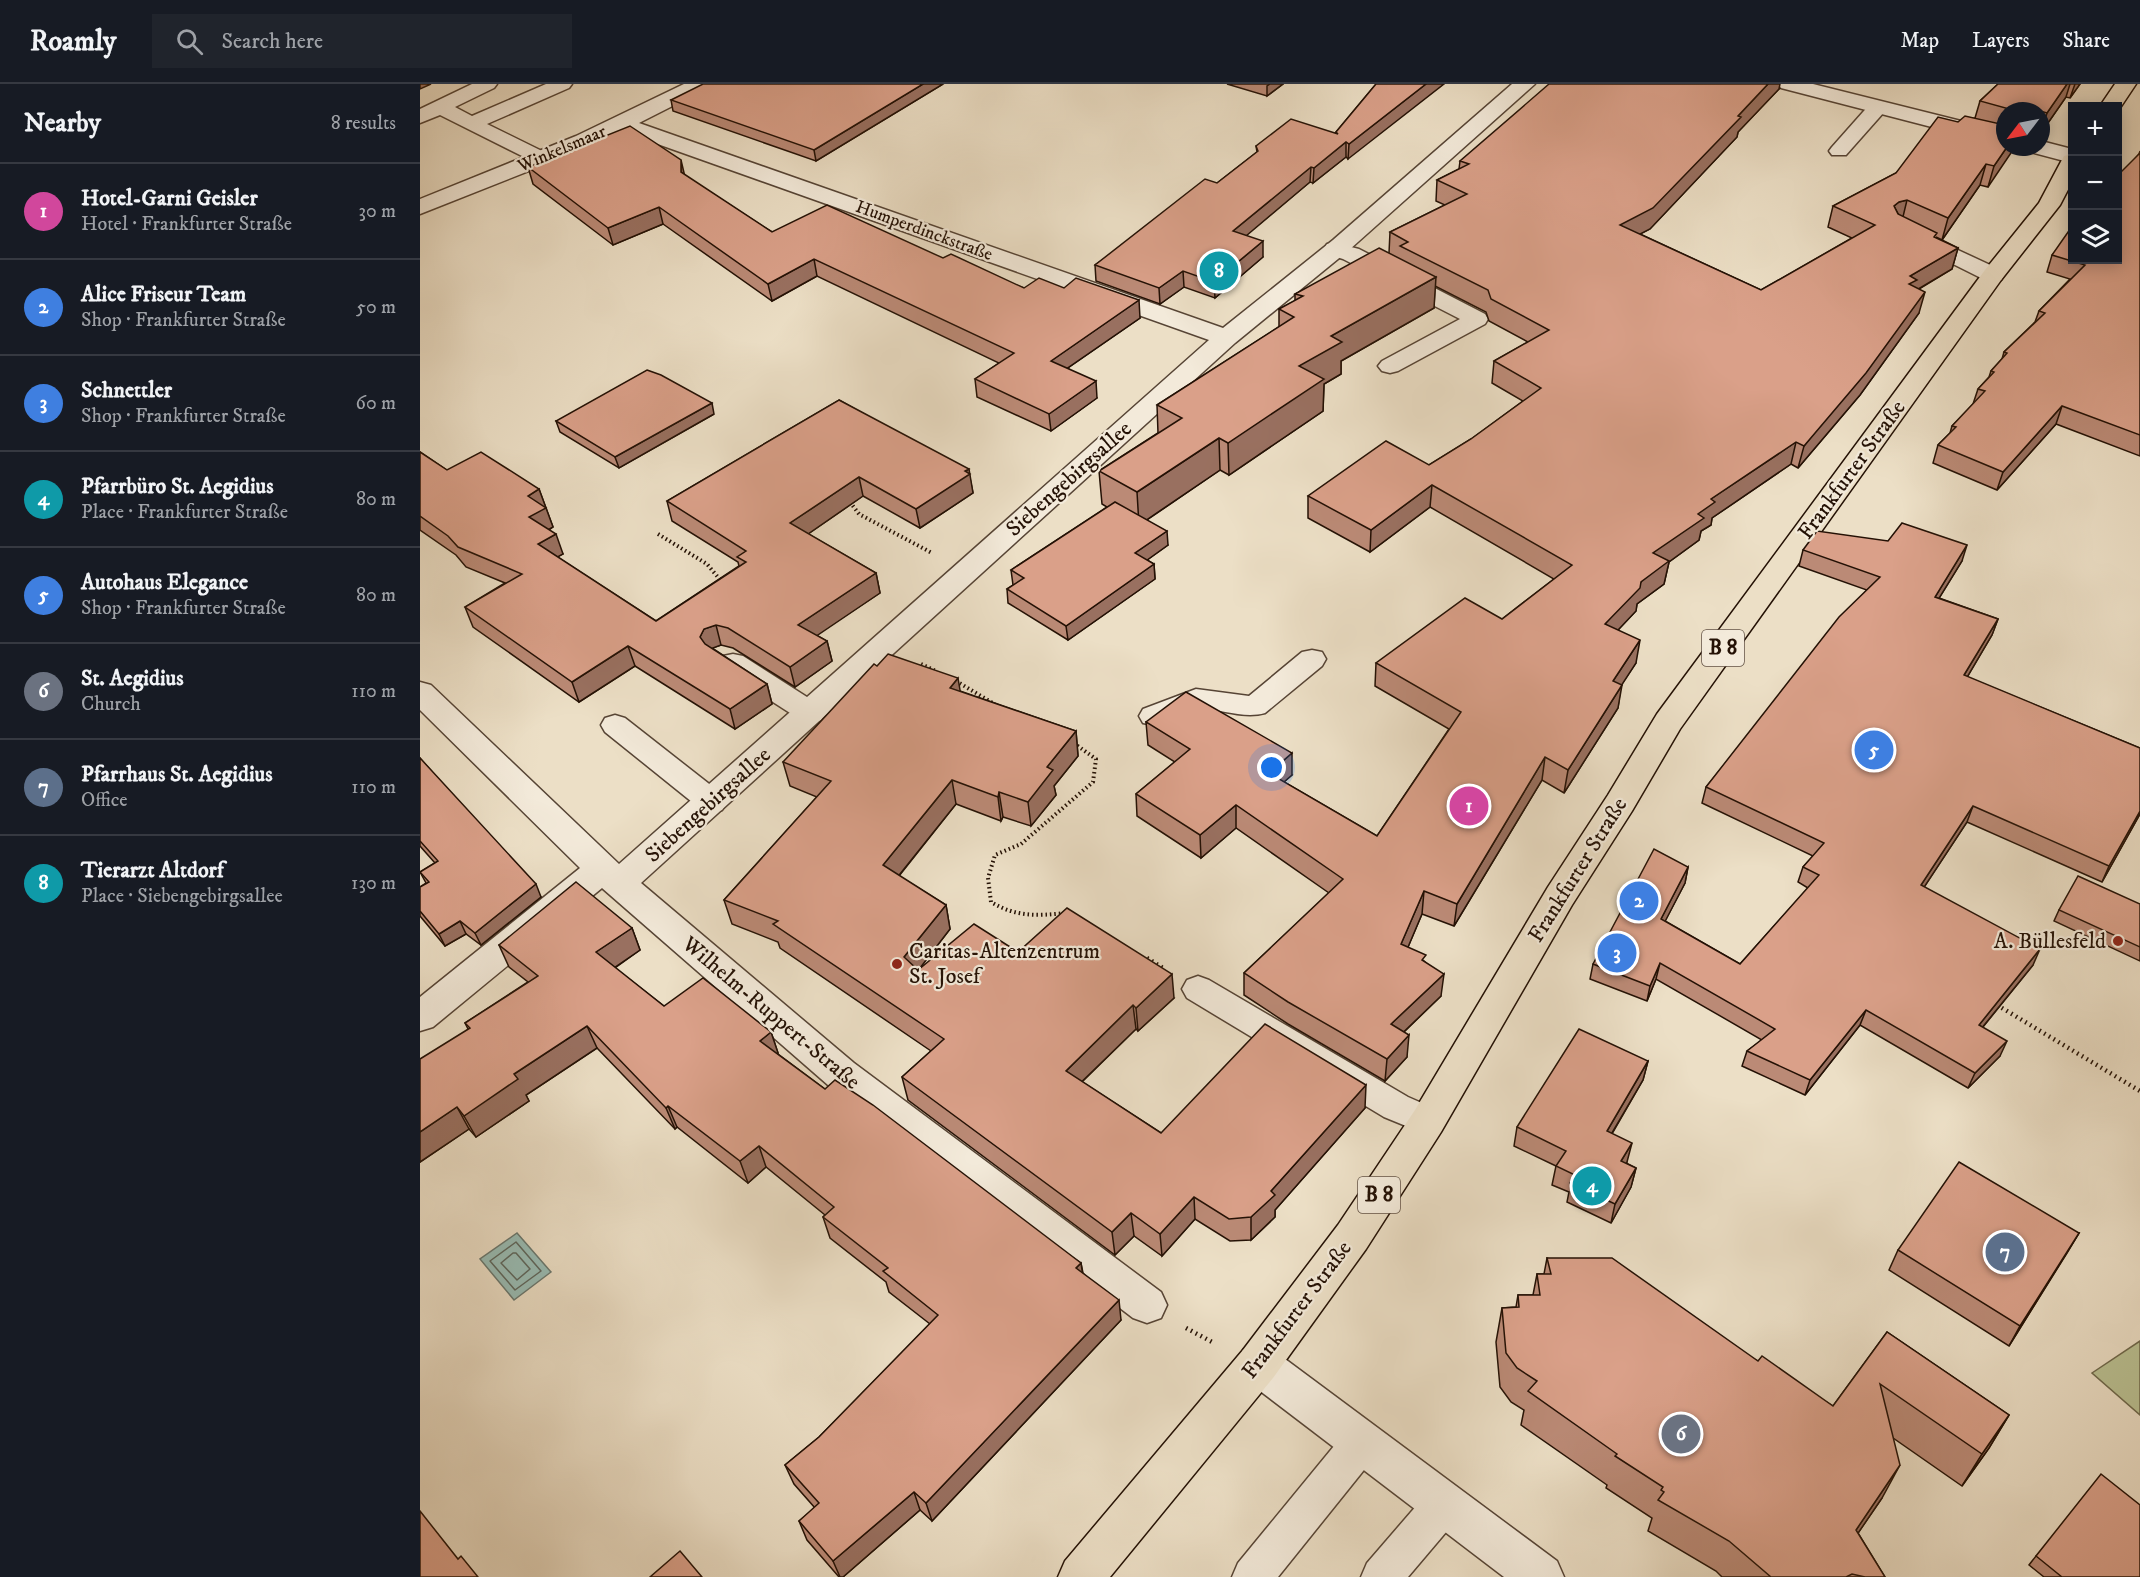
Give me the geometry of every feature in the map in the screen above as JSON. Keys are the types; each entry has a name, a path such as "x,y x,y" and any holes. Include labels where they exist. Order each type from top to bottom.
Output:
{"main road":[{"path":"2113,102 2126,84"},
{"name":"Frankfurter Straße","path":"1081,1577 1258,1364 1352,1237 1428,1121 1560,896 1620,803 1668,722 1994,275 2049,205 2068,170"}],"street":[{"name":"Winkelsmaar","path":"420,207 622,124 701,84"},
{"name":"Siebengebirgsallee","path":"420,1017 712,802 1226,338 1335,249 1525,84"},
{"path":"1788,84 1996,137"},
{"name":"Humperdinckstraße","path":"622,124 1226,338"},
{"path":"2050,150 2068,155"},
{"name":"Wilhelm-Ruppert-Straße","path":"420,692 611,876 842,1074 927,1141 1147,1305"},
{"path":"1258,1364 1541,1577"}],"lane":[{"path":"420,117 487,84"},
{"path":"472,123 562,84"},
{"path":"1839,151 1878,107"},
{"path":"441,108 542,158"},
{"path":"1901,229 1994,275"},
{"path":"1335,249 1351,254 1477,319 1390,366"},
{"path":"722,656 811,713"},
{"path":"1153,716 1196,699 1254,706 1312,659"},
{"path":"615,725 712,802"},
{"path":"1197,989 1396,1107 1428,1121"},
{"path":"1252,1577 1362,1442"},
{"path":"1381,1577 1444,1504"}],"path":[{"path":"846,498 859,514 967,572"},
{"path":"658,534 707,564 726,588"},
{"path":"884,646 945,675"},
{"path":"955,681 1000,707"},
{"path":"1071,913 1030,916 1009,914 991,902 988,878 995,855 1021,844 1093,782 1095,759 1089,752 1073,743"},
{"path":"1139,954 1197,989"},
{"path":"1992,1003 2140,1091"},
{"path":"1147,1305 1197,1335 1258,1364"}],"green space":[{"path":"2140,1341 2140,1415 2092,1373"}],"water":[{"path":"517,1233 551,1272 514,1300 480,1259"}],"building":[{"path":"703,84 923,84 814,150 671,100"},
{"path":"1376,84 1426,84 1349,144 1346,142 1314,168 1311,167 1233,231 1263,241 1214,282 1183,271 1159,288 1095,265 1205,179 1217,183 1258,151 1256,146 1291,119 1338,134 1336,132"},
{"path":"1549,84 1768,84 1738,116 1741,117 1653,208 1620,225 1761,290 1875,225 1833,206 1896,173 1938,117 1958,122 1965,116 1996,123 1996,156 2001,156 1994,166 1986,164 1948,218 1907,200 1894,206 1898,214 1937,233 1934,237 1958,248 1910,276 1917,280 1909,284 1925,292 1866,373 1804,446 1796,442 1711,499 1715,502 1698,514 1704,518 1653,553 1669,561 1641,582 1640,588 1605,624 1640,640 1613,681 1622,685 1568,770 1545,757 1457,904 1424,891 1401,944 1426,955 1422,960 1444,974 1391,1024 1409,1035 1387,1059 1288,1002 1244,973 1343,879 1236,805 1200,835 1136,794 1190,749 1146,722 1186,692 1292,753 1269,773 1377,836 1461,712 1376,663 1465,598 1502,619 1572,565 1432,485 1371,530 1308,496 1386,441 1429,465 1471,439 1541,388 1494,361 1549,330 1491,299 1488,290 1400,246 1408,242 1390,232 1467,194 1437,180 1469,164 1460,161"},
{"path":"1998,84 2067,84 2050,109 2050,102 1996,102 1996,105 1980,101"},
{"path":"630,126 681,160 681,172 772,232 827,205 943,258 951,254 1024,288 1039,278 1064,288 1076,278 1139,300 1051,361 1096,381 1049,414 975,379 1014,353 814,259 768,284 659,207 608,228 528,167"},
{"path":"2140,153 2140,435 2062,406 2003,472 1938,445 1956,427 1952,426 1985,391 1978,389 1994,372 1991,371 2007,353 2004,352 2045,313 2039,311 2085,265 2082,264 2122,264 2122,171"},
{"path":"2068,232 2068,260 2052,255"},
{"path":"1379,248 1436,277 1331,336 1342,342 1299,366 1324,379 1228,443 1219,438 1137,492 1099,471 1182,418 1157,405 1294,317 1279,309 1303,296 1295,294"},
{"path":"647,370 661,375 712,403 615,457 556,421"},
{"path":"839,400 969,469 965,471 970,474 916,509 859,477 790,523 876,573 798,625 827,641 790,667 728,628 716,625 704,629 700,637 705,644 767,684 730,709 628,646 572,682 465,607 522,574 458,547 448,536 420,516 420,452 447,470 481,452 539,489 528,496 546,508 529,517 556,534 538,544 656,621 746,562 737,557 746,551 667,501"},
{"path":"1115,502 1167,531 1135,553 1154,564 1066,626 1007,589 1024,578 1011,570"},
{"path":"1902,523 1967,545 1935,597 1998,619 1964,675 2140,748 2140,811 2109,866 1973,806 1921,885 2040,949 1979,1025 2007,1041 1975,1073 1866,1010 1810,1080 1747,1051 1775,1029 1660,963 1650,986 1593,964 1654,849 1688,867 1661,919 1740,964 1819,875 1803,867 1824,843 1706,787 1839,617 1880,577 1803,550 1817,531 1888,541"},
{"name":"Caritas-Altenzentrum St. Josef","path":"888,654 958,678 950,688 1076,731 1047,767 1053,770 1028,802 999,792 998,797 952,780 883,865 946,905 904,957 918,970 974,924 1018,952 1067,908 1172,974 1136,1008 1133,1005 1066,1071 1161,1133 1265,1024 1366,1085 1271,1191 1275,1195 1251,1217 1229,1219 1194,1197 1160,1234 1131,1213 1112,1232 902,1077 944,1039 773,924 778,921 724,900 831,781 783,762 874,664 877,666"},
{"path":"420,758 536,884 475,933 460,921 439,934 420,911 420,887 429,882 420,872 438,861 420,841"},
{"name":"A. Büllesfeld","path":"2078,876 2140,904 2140,947 2059,910"},
{"path":"576,882 632,928 596,952 664,1006 703,978 771,1032 760,1041 825,1089 835,1080 873,1105 1081,1263 1076,1268 1119,1300 926,1503 914,1492 833,1561 799,1521 819,1503 785,1465 819,1437 938,1315 883,1271 888,1268 823,1217 834,1207 759,1146 740,1161 668,1106 666,1108 587,1026 514,1074 518,1079 464,1116 457,1107 420,1132 420,1059 470,1028 465,1023 538,976 499,945"},
{"path":"1579,1029 1648,1061 1607,1131 1632,1143 1621,1161 1636,1168 1615,1204 1570,1183 1575,1175 1556,1166 1566,1151 1517,1127"},
{"path":"1959,1162 2079,1233 2020,1326 1898,1250"},
{"path":"1547,1258 1612,1258 1758,1361 1762,1356 1833,1406 1887,1332 2009,1415 1982,1454 1880,1384 1900,1465 1856,1530 1885,1577 1865,1577 1852,1574 1846,1577 1771,1577 1729,1541 1658,1500 1664,1492 1661,1490 1663,1487 1615,1456 1617,1454 1528,1391 1537,1381 1517,1368 1506,1353 1502,1308 1519,1307 1518,1295 1540,1295 1537,1274 1551,1274"},
{"path":"2101,1474 2140,1505 2140,1577 2062,1577 2036,1556"},
{"path":"420,1511 458,1559 461,1556 478,1577 420,1577"},
{"path":"680,1551 702,1577 650,1577"}],"place":[{"name":"Tierarzt Altdorf","path":"1219,271"},
{"name":"Autohaus Elegance","path":"1874,750"},
{"name":"Hotel-Garni Geisler","path":"1469,806"},
{"name":"Alice Friseur Team","path":"1639,901"},
{"name":"A. Büllesfeld","path":"2118,941"},
{"name":"Schnettler","path":"1617,953"},
{"name":"Caritas-Altenzentrum St. Josef","path":"897,964"},
{"name":"Pfarrbüro St. Aegidius","path":"1592,1186"},
{"name":"Pfarrhaus St. Aegidius","path":"2005,1252"},
{"name":"St. Aegidius","path":"1681,1434"}]}
